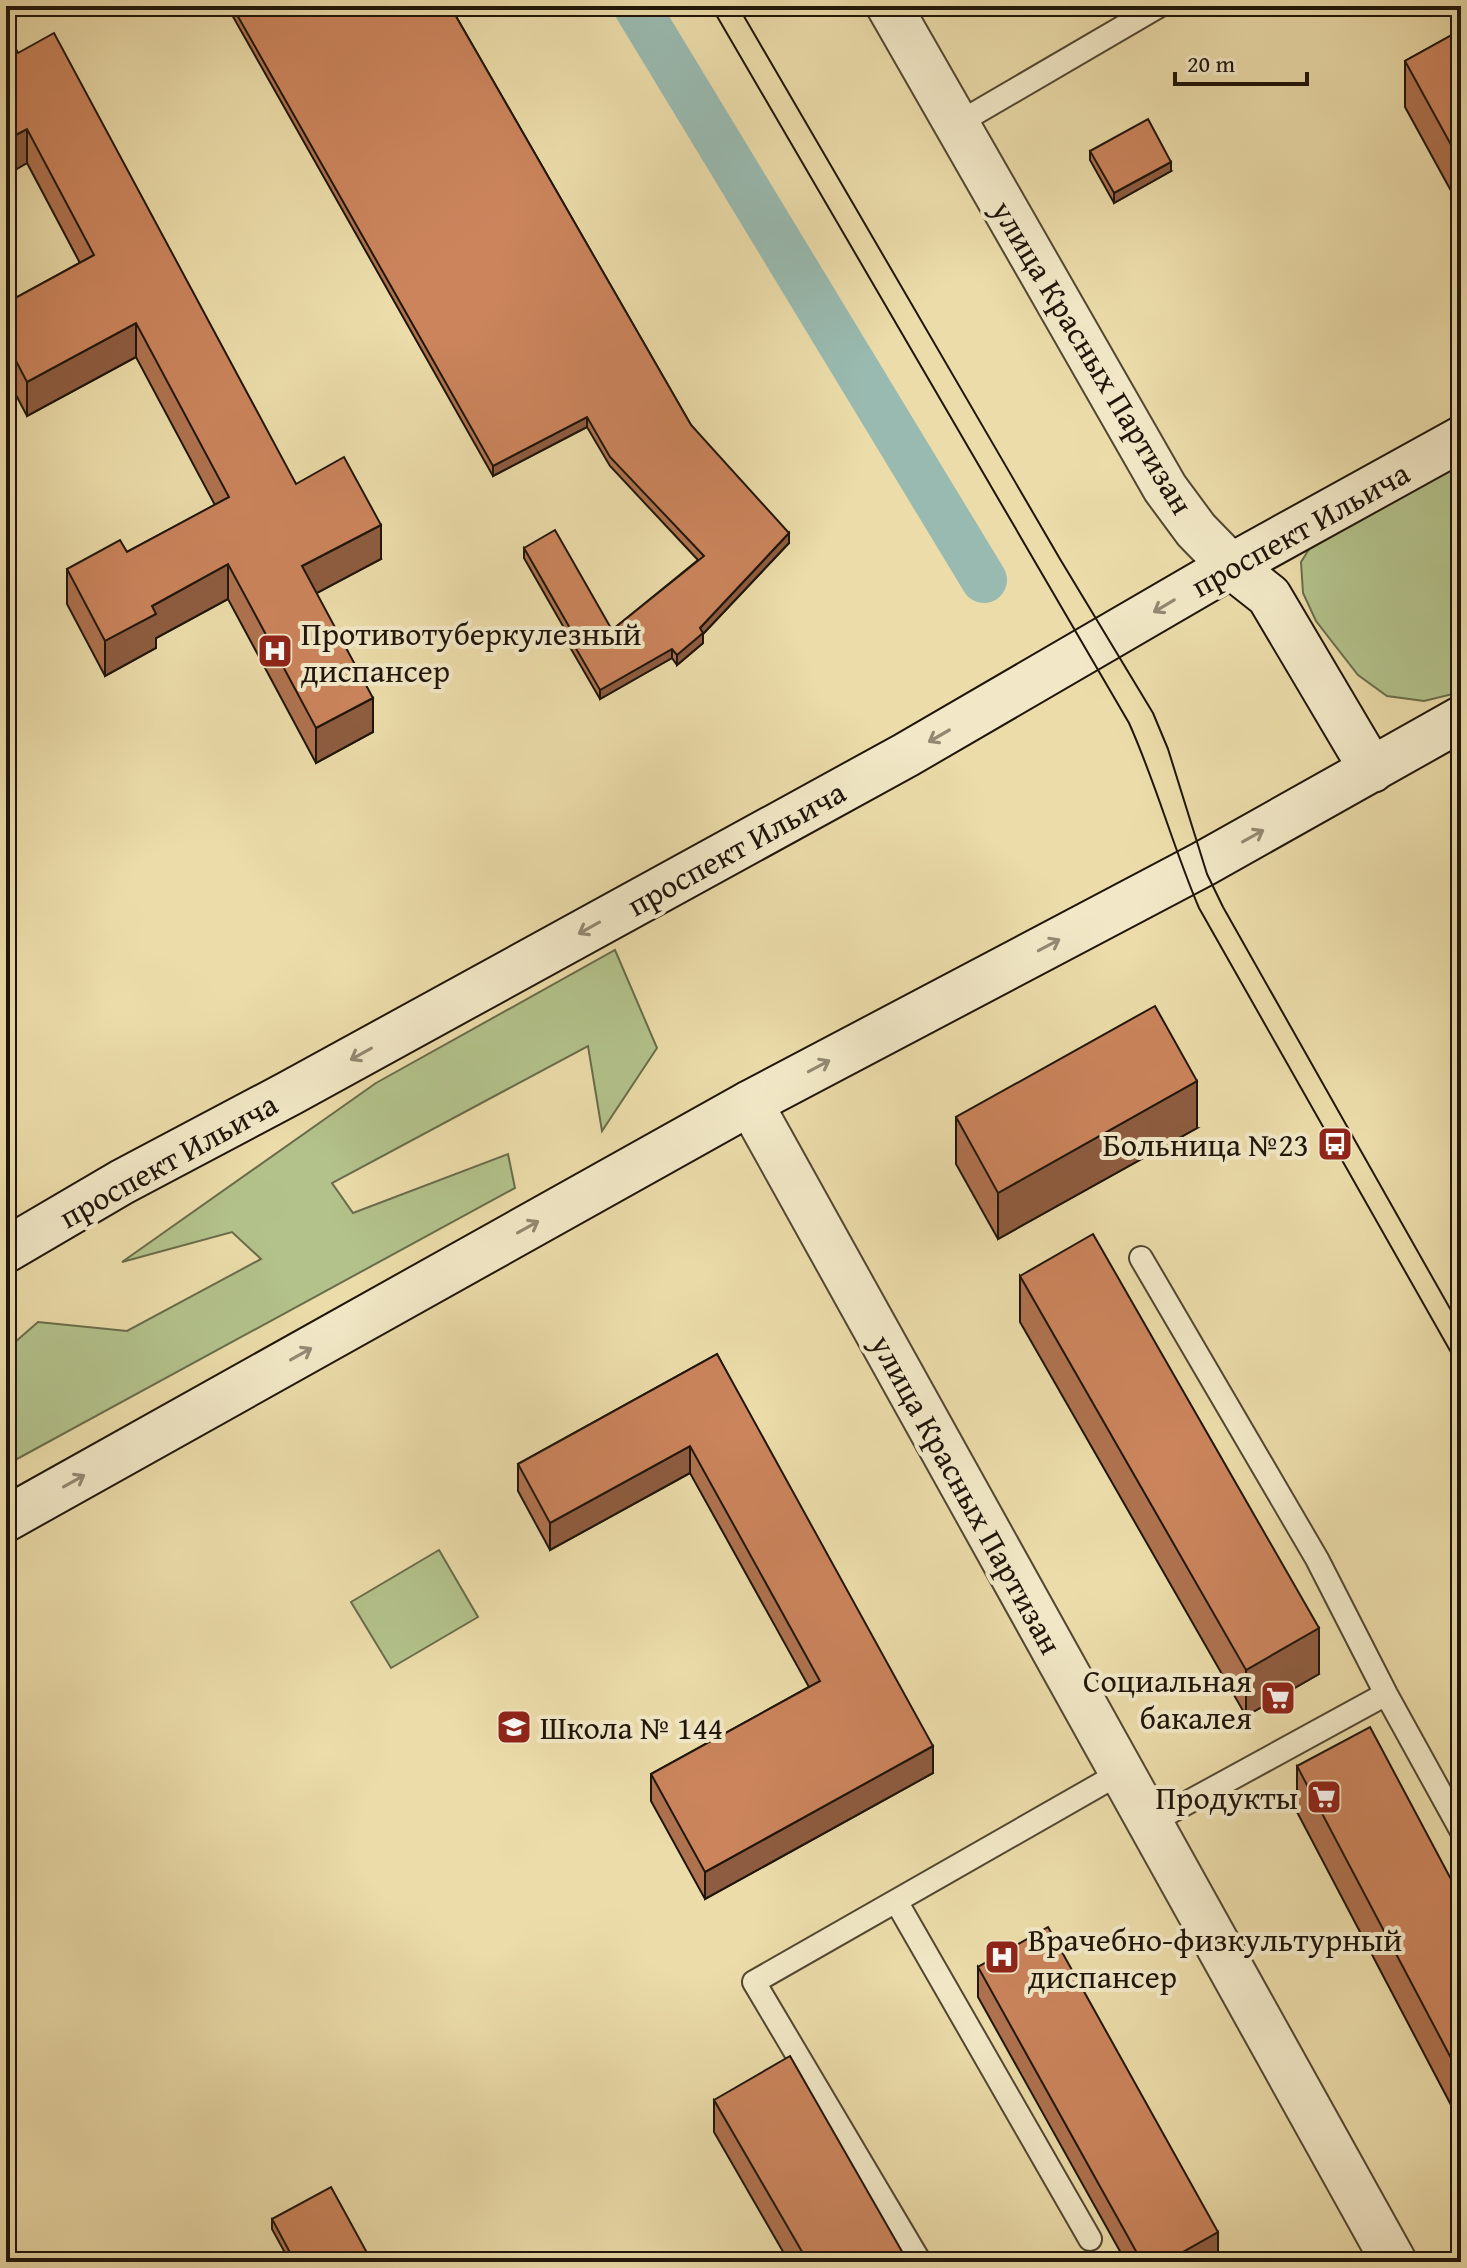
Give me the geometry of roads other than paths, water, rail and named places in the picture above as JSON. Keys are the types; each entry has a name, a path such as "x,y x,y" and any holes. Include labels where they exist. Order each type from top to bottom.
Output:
{"street":[{"name":"улица Красных Партизан","path":"889,6 1165,488 1196,530 1231,566 1269,596 1372,770"},
{"name":"проспект Ильича","path":"6,1250 122,1182 906,755 1231,566 1461,439"},
{"path":"6,1519 750,1103 1203,864 1372,770 1458,728"},
{"name":"улица Красных Партизан","path":"750,1103 1394,2262"}],"lane":[{"path":"955,125 1159,6"},
{"path":"1141,1258 1317,1559 1386,1694 1461,1830"},
{"path":"1150,1823 1386,1694"},
{"path":"920,2262 754,1982 1122,1772"},
{"path":"896,1901 1090,2239"}],"waterway":[{"path":"636,6 984,580"}],"tram line":[{"path":"711,6 1129,723 1199,908 1461,1370"},
{"path":"738,6 1153,713 1168,749 1207,874 1223,907 1461,1328"}],"place":[{"name":"Противотуберкулезный диспансер","path":"275,651"},
{"name":"Больница №23","path":"1335,1144"},
{"name":"Социальная бакалея","path":"1278,1698"},
{"name":"Школа № 144","path":"514,1727"},
{"name":"Продукты","path":"1324,1797"},
{"name":"Врачебно-физкультурный диспансер","path":"1002,1957"}]}
